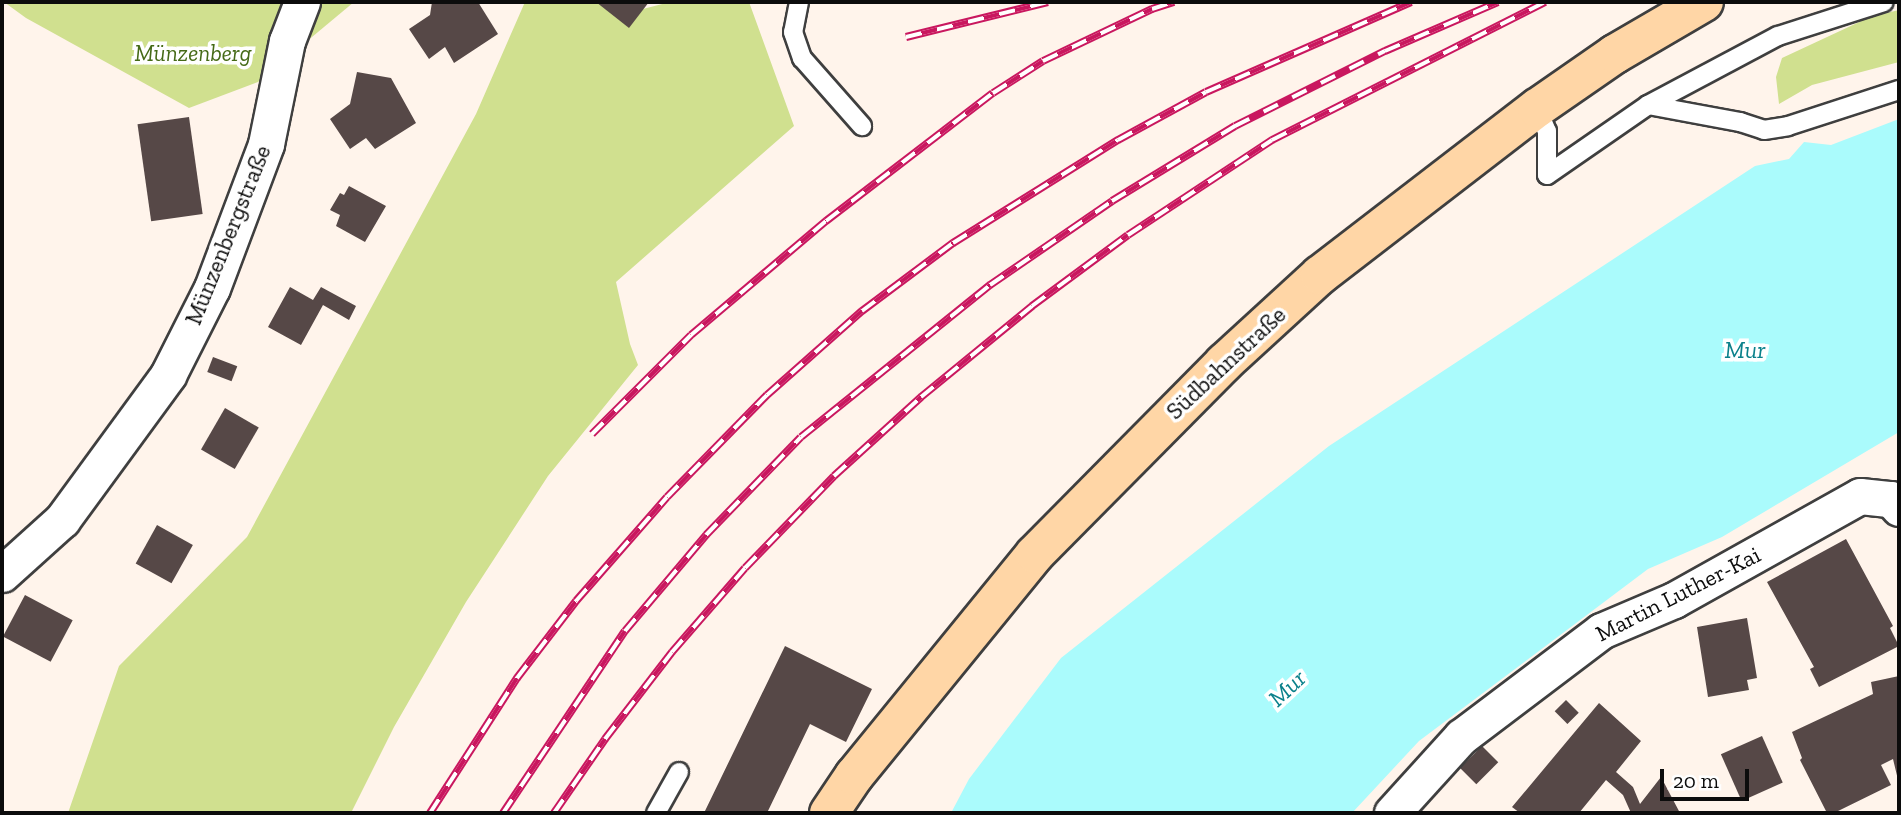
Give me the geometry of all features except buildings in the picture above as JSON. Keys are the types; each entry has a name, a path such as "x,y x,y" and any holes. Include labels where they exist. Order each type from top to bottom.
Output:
{"main road":[{"name":"Südbahnstraße","path":"829,813 872,754 1035,554 1126,459 1320,275 1537,108 1615,54 1704,2"}],"street":[{"name":"Münzenbergstraße","path":"2,574 62,520 168,375 212,288 266,144 287,41 302,2"},
{"name":"Martin Luther-Kai","path":"1392,813 1461,737 1601,631 1674,600 1860,496 1895,504"}],"lane":[{"path":"799,2 793,32 802,58 862,126"},
{"path":"1537,108 1547,131 1547,175 1648,105 1778,36 1884,2"},
{"path":"1648,105 1740,122 1764,130 1788,126 1899,90"},
{"path":"656,813 679,772"}],"green space":[{"name":"Münzenberg","path":"4,2 354,2 258,82 189,108 26,18"},
{"path":"525,2 619,2 639,10 670,2 749,2 794,126 616,282 630,344 638,365 548,476 466,602 394,727 351,813 68,813 119,666 247,537 476,114"},
{"path":"1899,10 1899,62 1812,85 1779,104 1776,77 1782,58 1870,17"}],"water":[{"name":"Mur","path":"1899,119 1899,432 1722,537 1648,569 1419,741 1352,813 951,813 969,779 1061,658 1329,446 1755,166 1789,159 1804,142 1831,145"}],"railway":[{"path":"906,37 1048,2"},
{"path":"592,434 691,335 826,221 993,93 1043,61 1152,9 1174,2"},
{"path":"430,813 517,678 576,601 667,497 767,395 862,311 953,243 1118,140 1206,92 1411,2"},
{"path":"503,813 625,631 706,535 801,437 990,285 1112,201 1235,126 1385,51 1498,2"},
{"path":"554,813 605,739 672,652 745,568 834,476 921,397 1032,306 1128,235 1272,140 1545,2"}]}
